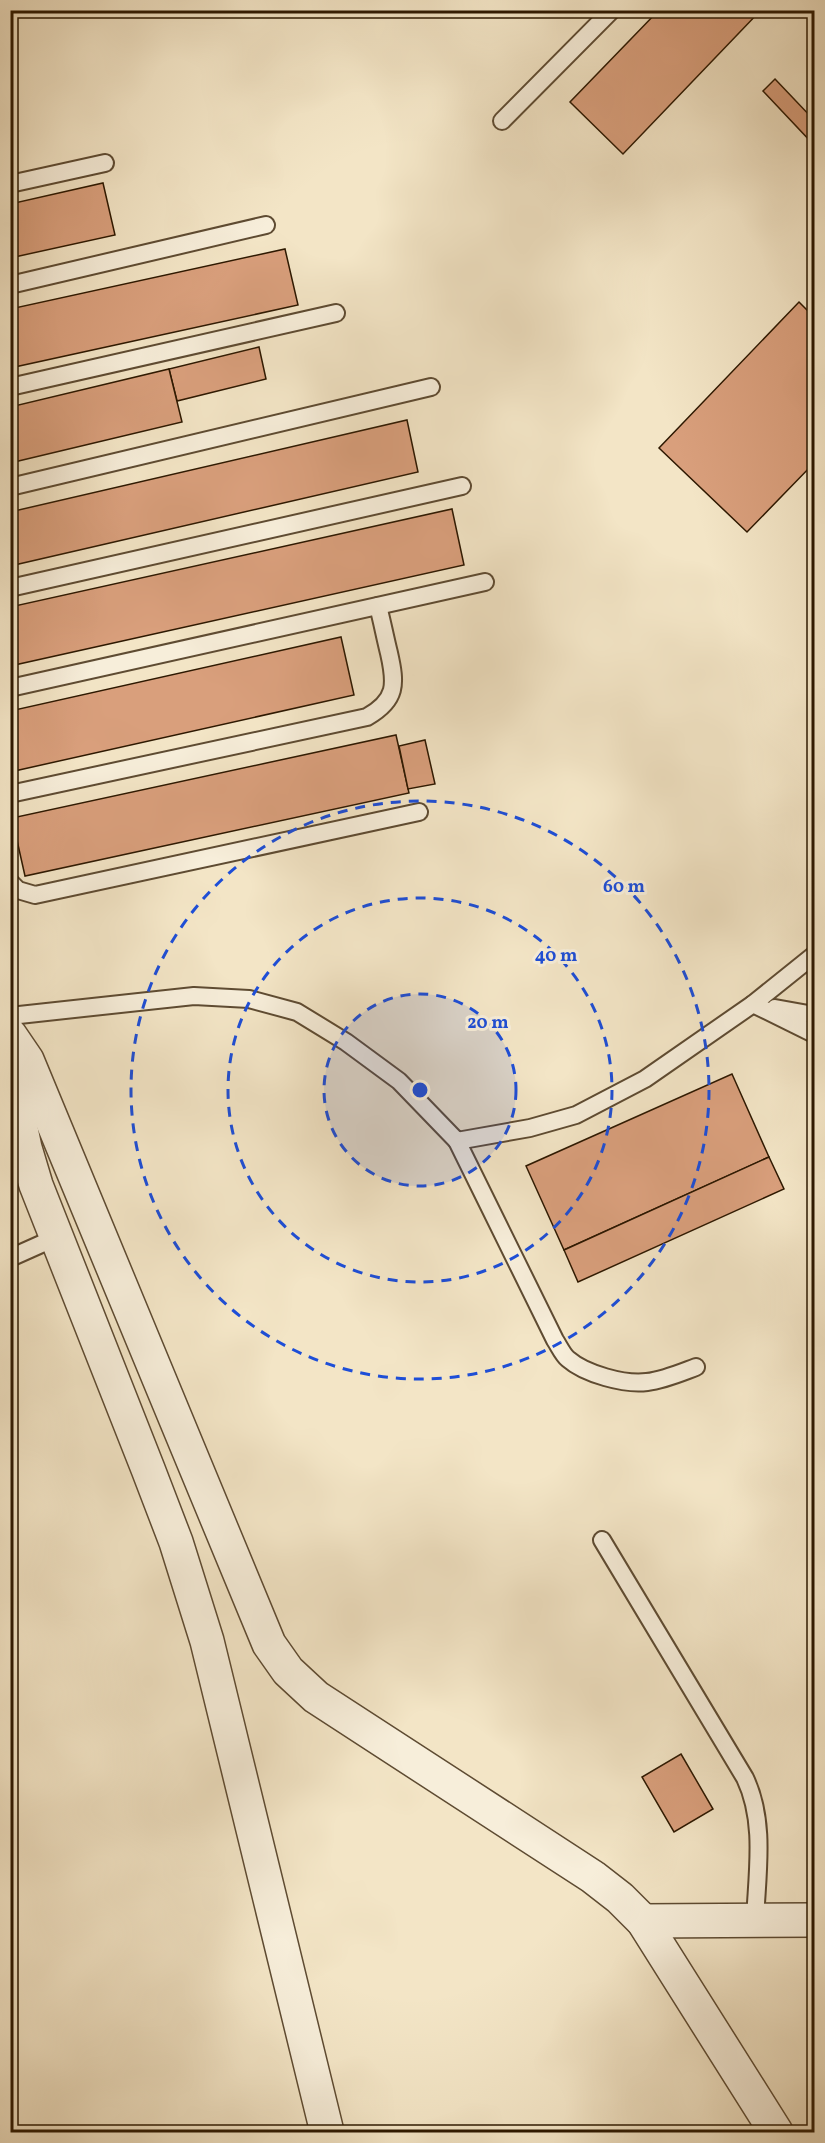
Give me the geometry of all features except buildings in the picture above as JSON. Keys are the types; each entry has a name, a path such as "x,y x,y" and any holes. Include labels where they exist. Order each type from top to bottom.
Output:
{"street":[{"path":"10,1035 27,1060 268,1644 288,1671 316,1697 593,1877 620,1898 643,1921 776,2133"},
{"path":"10,1075 25,1148 36,1185 164,1511 207,1641 327,2133"},
{"path":"643,1921 814,1920"}],"lane":[{"path":"502,121 612,10"},
{"path":"10,184 105,163"},
{"path":"10,285 266,225"},
{"path":"10,387 336,313"},
{"path":"10,487 431,387"},
{"path":"10,588 462,486"},
{"path":"10,688 485,582"},
{"path":"10,794 367,717 381,708 391,694 395,678 378,606"},
{"path":"10,882 18,890 35,895 419,812"},
{"path":"457,1141 530,1128 576,1115 645,1079 753,1004 814,955"},
{"path":"10,1016 194,996 249,999 297,1012 346,1042 399,1081 457,1141 555,1340 567,1359 586,1371 612,1378 646,1382 696,1367"},
{"path":"753,1004 814,1015"},
{"path":"753,1004 814,1034"},
{"path":"10,1258 57,1238"},
{"path":"602,1540 753,1795 759,1841 755,1921"}]}
